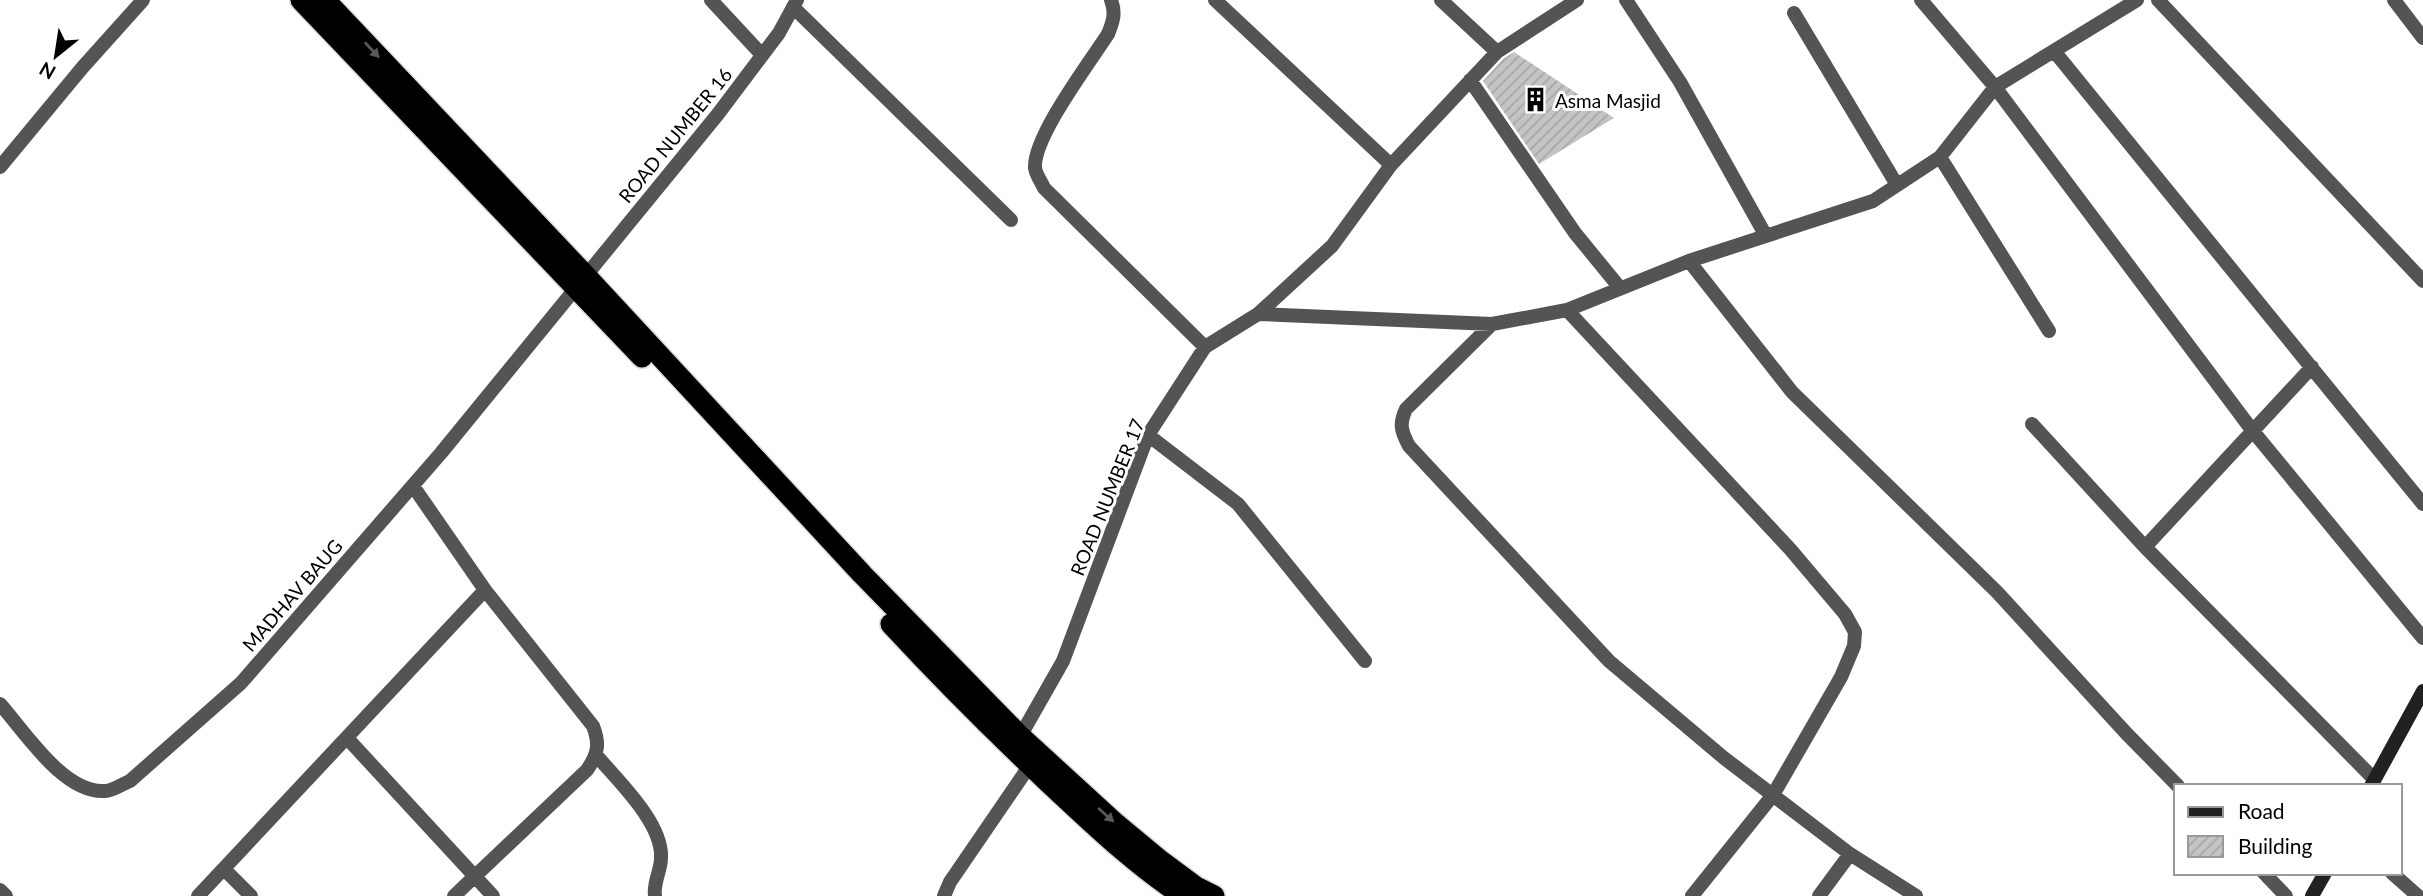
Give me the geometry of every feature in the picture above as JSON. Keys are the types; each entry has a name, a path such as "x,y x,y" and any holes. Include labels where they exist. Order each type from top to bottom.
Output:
{"highway":[{"path":"300,0 581,282"},
{"path":"326,0 956,693 1161,861 1213,896"},
{"path":"1016,743 1030,765 1116,846 1153,877 1183,896"}],"main road":[{"path":"2372,782 2419,711 2423,691"},
{"path":"2312,896 2324,875"}],"street":[{"path":"0,167 82,68 144,0"},
{"path":"711,0 762,55"},
{"path":"1111,0 1115,13 1108,34 1043,136 1035,166 1037,175 1044,188 1205,348"},
{"path":"1215,0 1391,165"},
{"path":"1441,0 1497,52"},
{"name":"ROAD NUMBER 17","path":"1016,743 1063,660 1148,435 1205,348 1258,314 1332,246 1391,165 1497,52 1577,0"},
{"path":"1626,0 1680,82 1766,236"},
{"path":"1921,0 1995,87 2252,430 2423,638"},
{"path":"1258,314 1492,324 1567,310 1689,261 1873,201 1940,156 1995,87 2137,0"},
{"path":"2158,0 2423,281"},
{"path":"2394,0 2423,38"},
{"path":"795,3 1011,220"},
{"name":"ROAD NUMBER 16","path":"581,282 718,114 779,33 795,3"},
{"path":"1794,13 1897,185"},
{"path":"2054,51 2205,240 2423,504"},
{"path":"1470,80 1575,233 1620,288"},
{"path":"1940,156 2049,331"},
{"path":"1689,261 1792,392 1997,592 2176,784"},
{"name":"MADHAV BAUG","path":"0,705 62,775 78,786 92,791 108,791 130,781 241,683 413,486 581,282"},
{"path":"1567,310 1790,548 1844,614 1855,632 1854,646 1841,677 1773,795 1692,896"},
{"path":"1492,324 1406,409 1400,421 1402,433 1409,446 1609,661 1724,758 1850,854 1908,894"},
{"path":"2145,547 2312,367"},
{"path":"2032,424 2145,547 2372,782"},
{"path":"1148,435 1238,504 1365,661"},
{"path":"413,486 485,590 593,726 598,740 597,755 587,770 454,896"},
{"path":"198,896 485,590"},
{"path":"347,738 493,896"},
{"path":"597,755 648,817 657,837 661,858 655,896"},
{"path":"944,896 950,882 1030,765"},
{"path":"1819,896 1850,854"},
{"path":"224,869 251,896"},
{"path":"2266,875 2286,896"},
{"path":"2394,875 2418,896"},
{"path":"0,890 6,896"}],"building":[{"name":"Asma Masjid","path":"1514,52 1614,118 1539,164 1483,81 1503,59"}],"place":[{"name":"Asma Masjid","path":"1535,100"}]}
